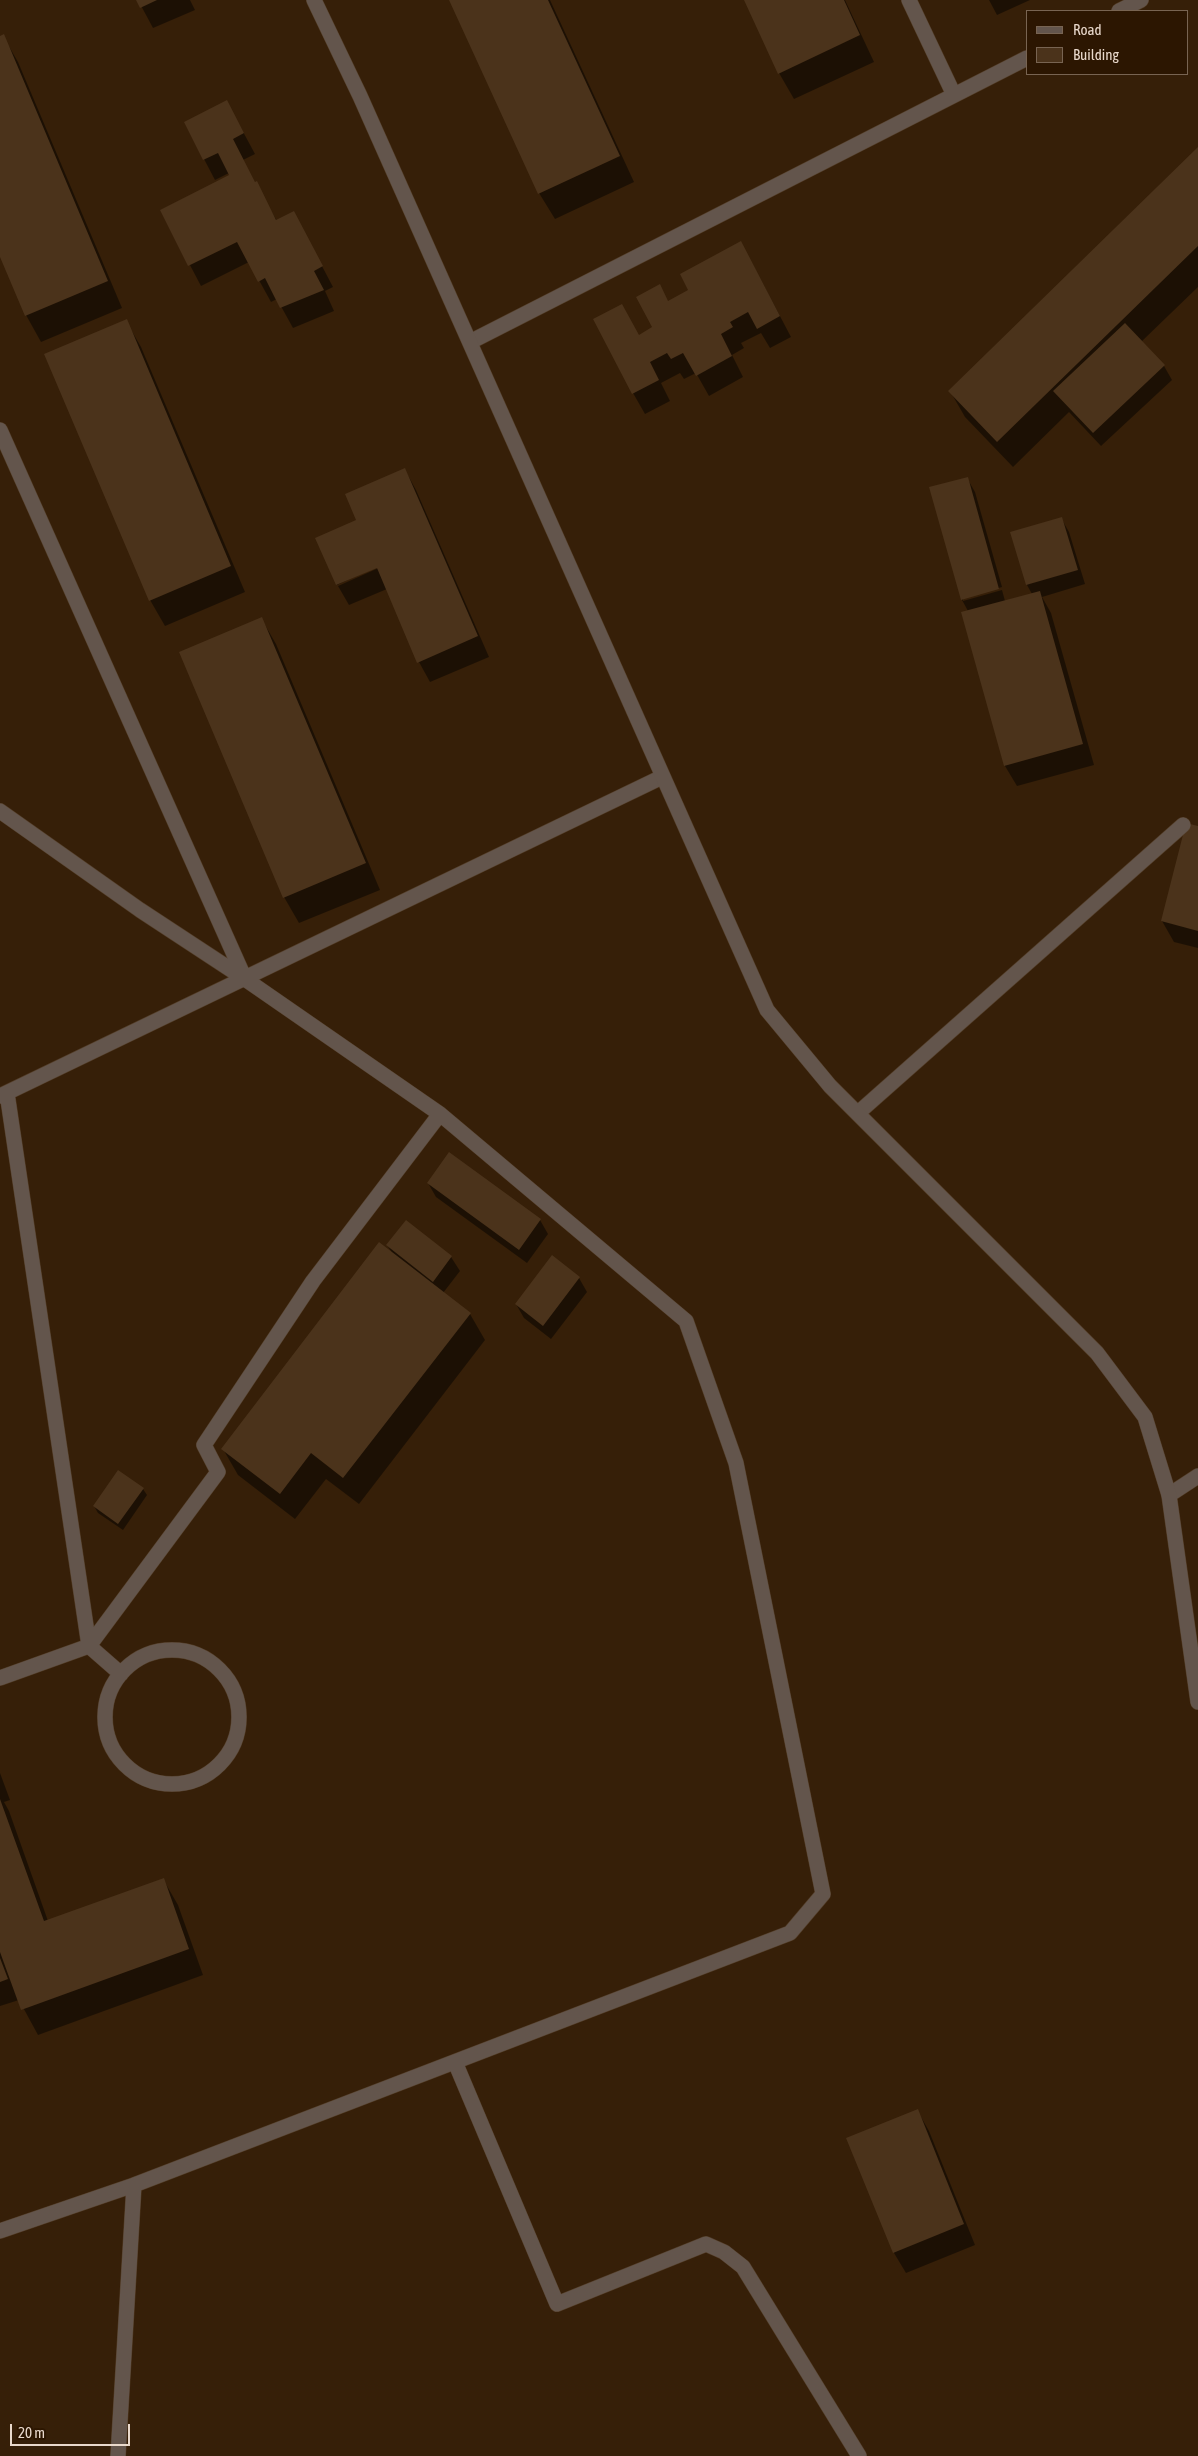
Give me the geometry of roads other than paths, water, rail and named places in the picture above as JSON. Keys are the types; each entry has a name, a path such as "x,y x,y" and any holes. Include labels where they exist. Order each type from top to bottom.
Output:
{"street":[{"path":"314,0 360,96 767,1010 830,1086 1097,1353 1145,1417 1169,1495 1198,1702"},
{"path":"909,0 954,95"},
{"path":"1121,10 1141,0"},
{"path":"470,342 1026,59"},
{"path":"0,430 245,979"},
{"path":"121,1674 89,1646 3,1095 662,777"},
{"path":"0,811 140,910 245,979 440,1114 686,1322 736,1463 823,1894 790,1933 134,2184 0,2231"},
{"path":"858,1114 1183,825"},
{"path":"0,1678 89,1646 218,1472 204,1445 313,1281 440,1114"},
{"path":"1169,1495 1198,1476"},
{"path":"178,1650 192,1653 217,1667 231,1684 239,1704 239,1725 236,1739 222,1764 204,1778 181,1784 158,1784 137,1775 120,1760 109,1739 105,1716 109,1694 121,1674 137,1659 156,1651 178,1650"},
{"path":"454,2062 557,2304 706,2244 724,2252 743,2267 859,2456"},
{"path":"118,2456 134,2184"}]}
